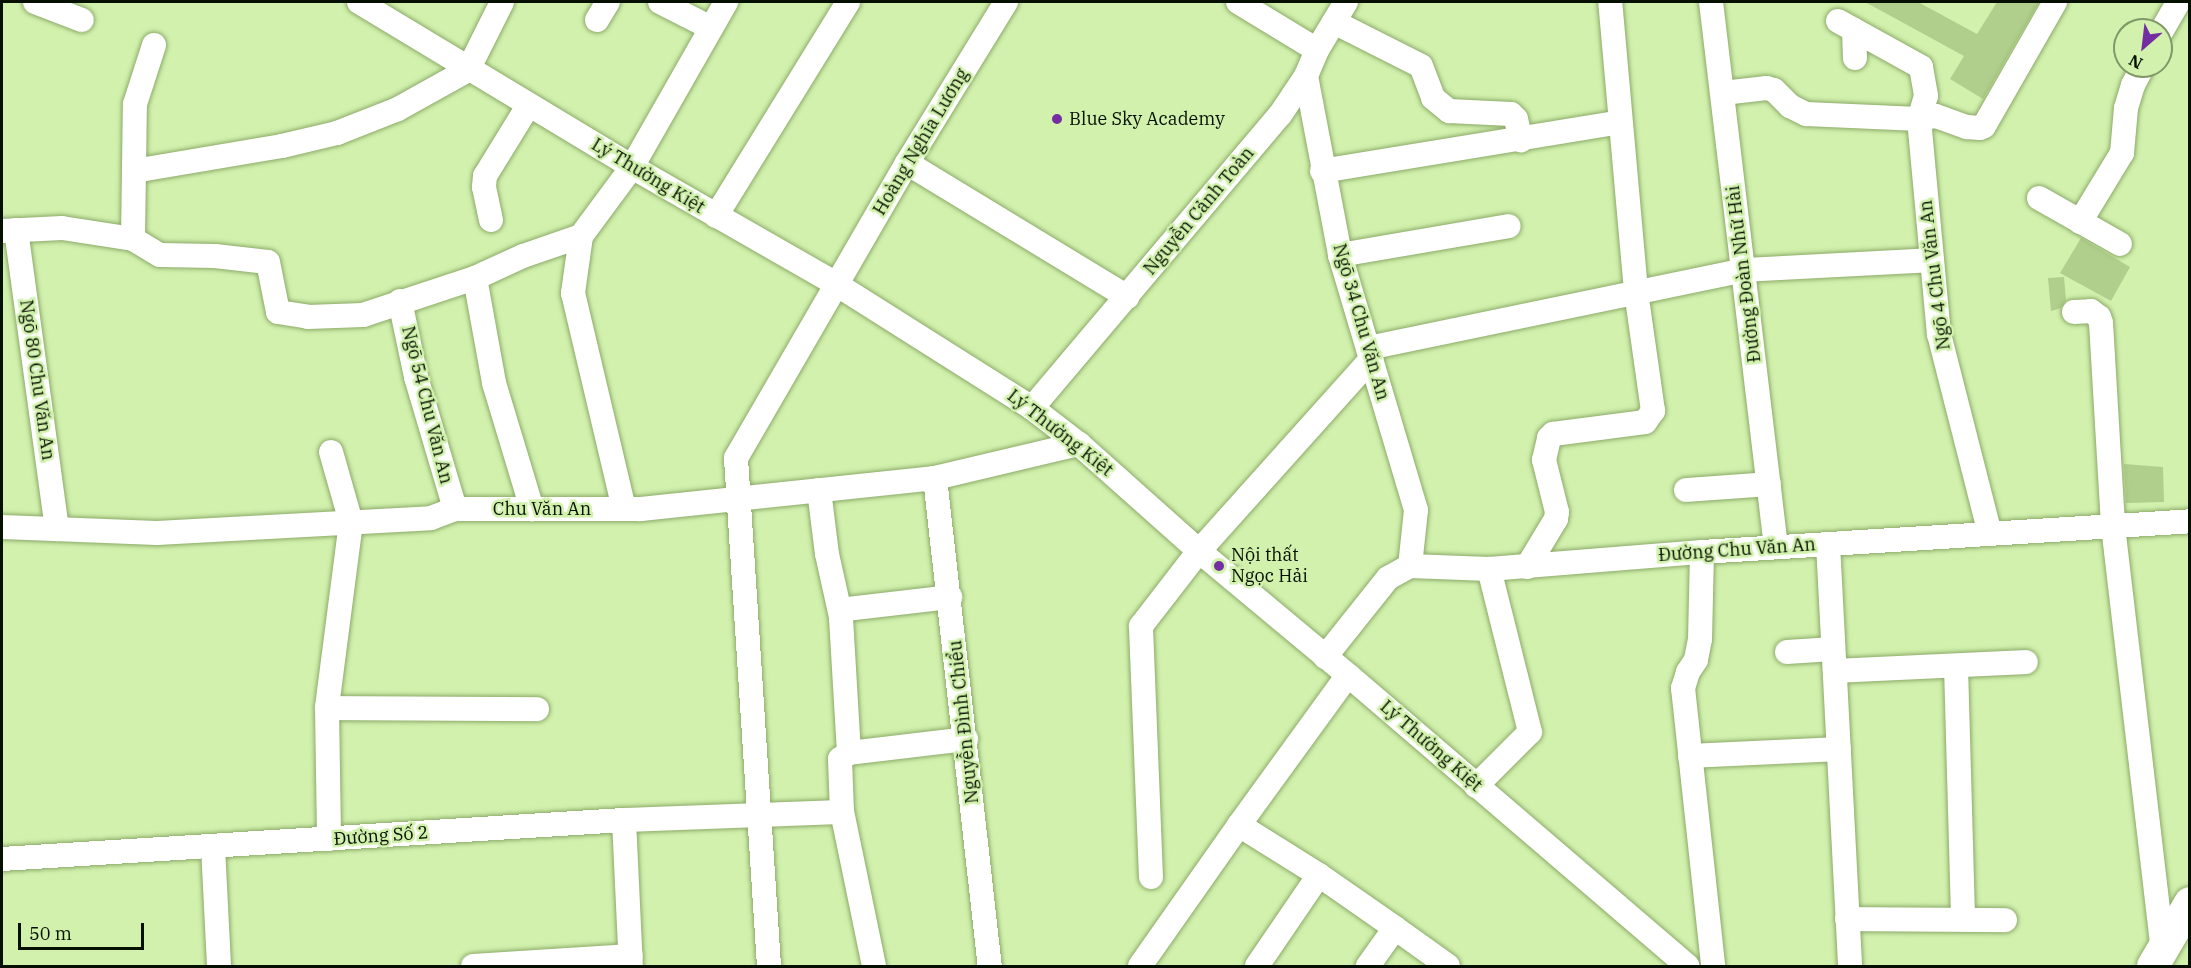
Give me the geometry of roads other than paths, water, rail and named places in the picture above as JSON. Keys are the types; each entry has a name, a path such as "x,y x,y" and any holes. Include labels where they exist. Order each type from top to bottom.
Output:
{"main road":[{"path":"2158,958 2190,903"}],"street":[{"path":"35,2 82,20"},
{"name":"Lý Thường Kiệt","path":"359,2 528,106 836,284 1032,408 1079,444 1199,552 1348,675 1687,966"},
{"path":"134,171 282,146 337,133 398,108 468,70 502,2"},
{"path":"660,2 711,28"},
{"path":"624,509 573,293 581,236 632,167 726,2"},
{"path":"716,216 848,2"},
{"name":"Hoàng Nghĩa Lương","path":"769,966 734,470 740,448 907,163 1006,2"},
{"path":"1238,2 1317,50"},
{"name":"Nguyễn Cảnh Toàn","path":"1032,408 1280,115 1306,76 1317,50 1346,2"},
{"path":"1527,567 1556,519 1557,512 1544,459 1549,438 1553,435 1645,422 1653,414 1636,291 1610,2"},
{"name":"Đường Đoàn Nhữ Hài","path":"1712,2 1776,547"},
{"path":"1723,93 1767,88 1774,90 1790,106 1806,114 1918,119 1936,116 1967,127 1980,128 1984,126 2055,2"},
{"path":"2169,18 2178,2"},
{"path":"1334,22 1421,66 1433,98 1449,111 1511,114 1516,119 1521,140"},
{"name":"Ngõ 4 Chu Văn An","path":"1855,58 1846,25 1922,67 1926,96 1918,119 1939,334 1990,534"},
{"path":"133,240 135,104 154,45"},
{"name":"Ngõ 34 Chu Văn An","path":"1306,76 1322,171 1340,255 1416,510 1410,566"},
{"path":"2080,222 2122,153 2126,108 2137,78"},
{"path":"490,220 484,187 485,176 528,106"},
{"path":"1322,171 1620,122"},
{"path":"907,163 1127,297"},
{"path":"2039,198 2121,244"},
{"path":"1340,255 1509,226"},
{"path":"9,231 62,228 133,240 160,255 215,256 268,262 278,312 309,317 363,315 475,278 523,256 581,236"},
{"name":"Ngõ 80 Chu Văn An","path":"9,231 57,529"},
{"path":"1151,877 1149,775 1140,635 1145,619 1199,552 1370,353 1636,291 1744,270 1932,260"},
{"path":"475,278 494,383 532,509"},
{"name":"Ngõ 54 Chu Văn An","path":"400,301 417,377 454,509"},
{"path":"2074,312 2091,311 2099,317 2101,323 2113,526 2158,958"},
{"name":"Chu Văn An","path":"2,527 157,533 431,518 454,509 624,509 935,478 1079,444"},
{"path":"329,839 327,708 351,522 332,452"},
{"name":"Nguyễn Đình Chiểu","path":"935,478 990,966"},
{"path":"1686,490 1769,484"},
{"path":"819,490 827,554 841,617 849,753"},
{"name":"Đường Chu Văn An","path":"1410,566 1489,569 1527,567 1702,552 2190,521"},
{"path":"1828,544 1850,966"},
{"path":"1702,552 1701,628 1696,660 1688,672 1683,688 1713,966"},
{"path":"1326,657 1388,578 1410,566"},
{"path":"1476,786 1530,732 1489,569"},
{"path":"841,617 847,609 950,597"},
{"path":"1787,652 1834,660 1956,666 2026,662"},
{"path":"1956,666 1963,919"},
{"path":"1140,966 1348,675"},
{"path":"327,708 537,709"},
{"path":"874,966 842,812 839,763 849,753 966,739"},
{"path":"1690,756 1839,749"},
{"name":"Đường Số 2","path":"2,859 624,820 842,812"},
{"path":"473,966 631,961 624,820"},
{"path":"1239,825 1318,875 1448,966"},
{"path":"213,847 219,966"},
{"path":"1257,966 1318,875"},
{"path":"1847,919 2005,920"},
{"path":"1368,966 1395,928"}],"place":[{"name":"Blue Sky Academy","path":"1057,119"},
{"name":"Nội thất Ngọc Hải","path":"1219,566"}]}
